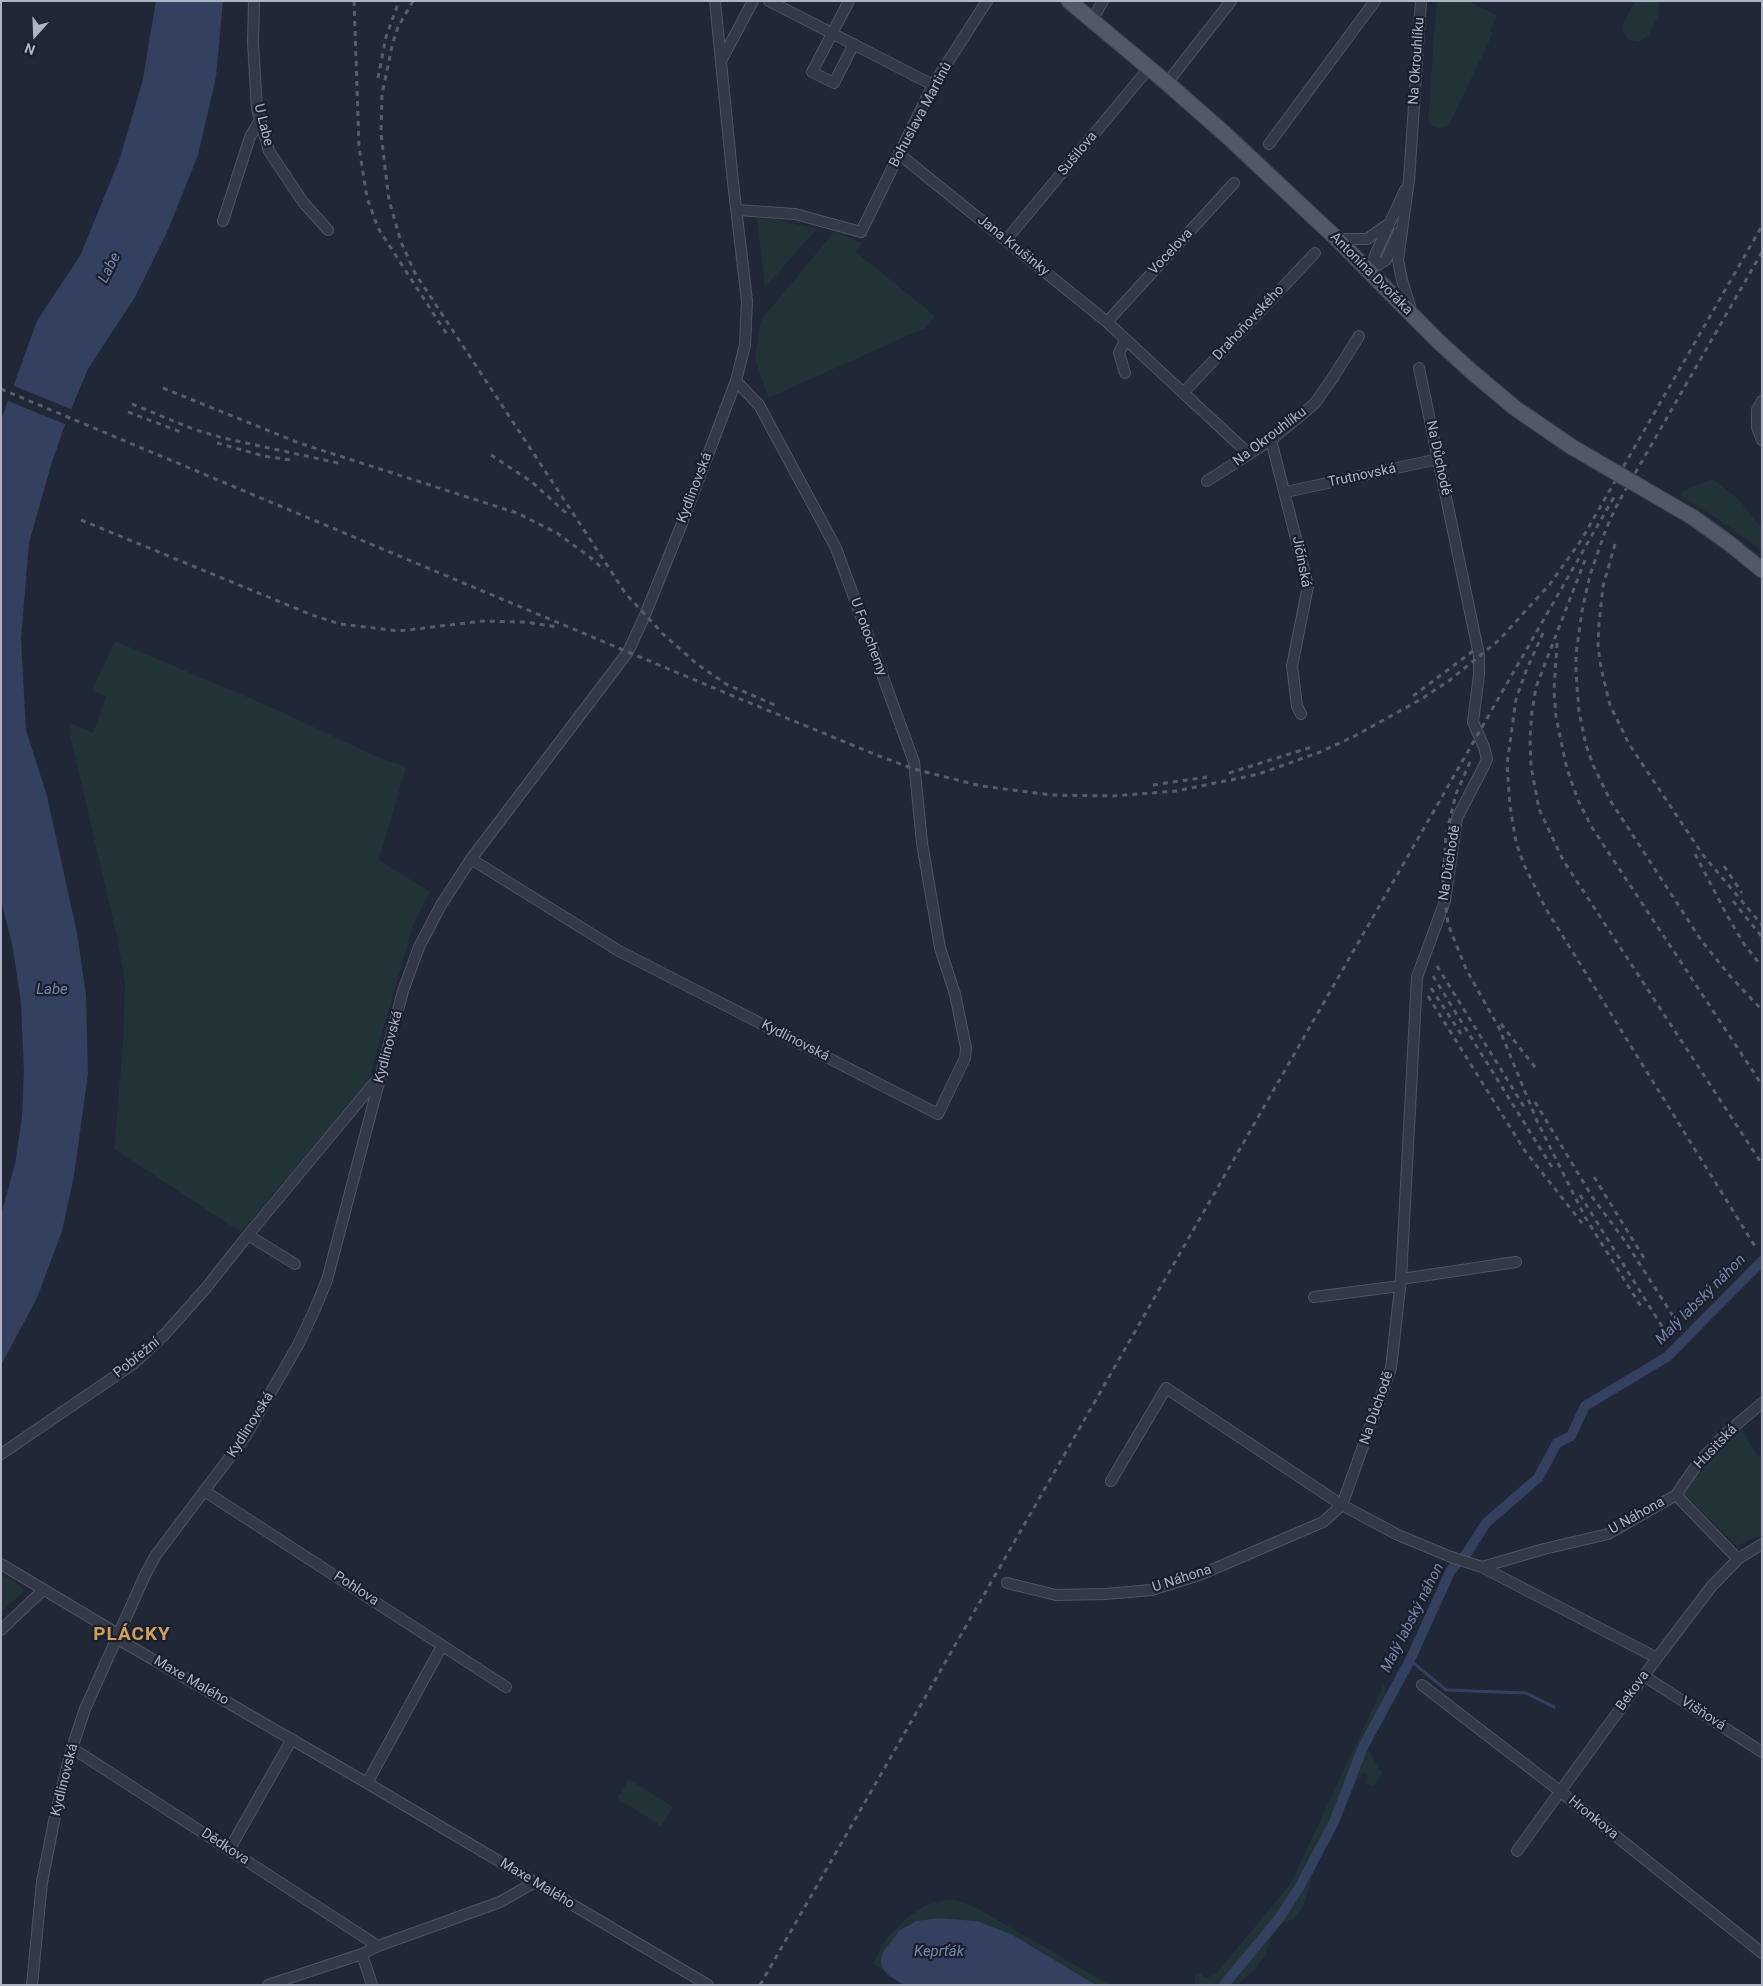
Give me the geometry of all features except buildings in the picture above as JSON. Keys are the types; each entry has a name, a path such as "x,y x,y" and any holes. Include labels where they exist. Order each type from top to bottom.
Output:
{"main road":[{"name":"Antonína Dvořáka","path":"1069,1 1167,83 1366,264 1379,281 1438,341 1515,408 1572,447 1694,518 1762,570"}],"street":[{"name":"U Labe","path":"254,1 253,43 257,109 269,151 303,202 328,230"},
{"name":"Kydlinovská","path":"32,1985 42,1882 55,1816 72,1748 85,1709 146,1573 156,1555 206,1492 245,1437 298,1345 315,1309 327,1280 403,991 419,947 440,905 471,859 628,652 672,548 736,381 745,345 747,300 715,1"},
{"path":"721,62 753,1"},
{"path":"769,1 933,85"},
{"path":"848,1 812,72 834,83 854,44"},
{"name":"Bohuslava Martinů","path":"737,210 795,214 861,232 933,85 987,1"},
{"path":"1092,20 1103,1"},
{"path":"1167,83 1231,1"},
{"path":"1269,144 1375,1"},
{"name":"Na Okrouhlíku","path":"1413,316 1398,260 1409,180 1421,1"},
{"name":"Sušilova","path":"1006,240 1149,68"},
{"path":"223,221 250,137 260,120"},
{"name":"Jana Krušinky","path":"899,154 1107,322 1249,454"},
{"name":"Na Okrouhlíku","path":"1366,264 1376,252 1409,180"},
{"name":"Vocelova","path":"1107,322 1234,183"},
{"path":"1366,264 1378,265 1386,260 1404,218"},
{"name":"Na Okrouhlíku","path":"1337,239 1367,239 1391,221"},
{"name":"Drahoňovského","path":"1183,393 1315,253"},
{"name":"Na Okrouhlíku","path":"1207,481 1271,440 1314,404 1359,336"},
{"path":"1125,373 1119,353 1126,339"},
{"name":"Na Důchodě","path":"1342,1505 1391,1368 1400,1282 1417,977 1445,900 1457,818 1487,759 1473,722 1479,675 1478,655 1419,368"},
{"name":"U Fotochemy","path":"736,381 759,405 836,548 914,762 922,843 940,948 958,1008 966,1048 965,1058 938,1114"},
{"path":"1762,401 1757,410 1757,427 1762,440"},
{"name":"Jičínská","path":"1271,440 1286,492 1308,586 1292,666 1297,706 1301,714"},
{"name":"Trutnovská","path":"1286,492 1438,459"},
{"name":"Kydlinovská","path":"471,859 619,951 938,1114"},
{"name":"Pobřežní","path":"1,1454 133,1364 151,1349 185,1313 382,1074"},
{"path":"248,1235 295,1264"},
{"path":"1314,1297 1516,1262"},
{"path":"1111,1481 1166,1388 1342,1505 1398,1535 1451,1557 1482,1567 1657,1658"},
{"name":"Husitská","path":"1676,1495 1698,1463 1724,1435 1762,1403"},
{"name":"Pohlova","path":"206,1492 506,1687"},
{"name":"U Náhona","path":"1482,1567 1544,1549 1608,1534 1676,1495 1738,1559"},
{"name":"U Náhona","path":"1007,1582 1056,1595 1106,1594 1152,1590 1202,1574 1323,1522 1342,1505"},
{"name":"Bekova","path":"1517,1851 1711,1587 1738,1559 1762,1544"},
{"path":"1,1564 117,1636"},
{"path":"1,1630 43,1590"},
{"name":"Maxe Malého","path":"117,1636 708,1985"},
{"path":"367,1783 442,1646"},
{"name":"Višňová","path":"1644,1676 1762,1752"},
{"name":"Hronkova","path":"1422,1685 1762,1953"},
{"path":"229,1850 292,1740"},
{"name":"Dědkova","path":"72,1748 378,1946"},
{"path":"268,1985 362,1954 378,1946 500,1902 535,1882"},
{"path":"362,1954 372,1985"}],"shaded area":[{"path":"1438,1 1468,1 1495,14 1497,18 1490,31 1493,33 1449,125 1439,128 1428,124 1436,7"},
{"path":"1635,1 1658,1 1659,5 1659,14 1649,35 1639,42 1628,40 1622,29 1623,23"},
{"path":"757,219 773,219 817,229 765,287"},
{"path":"834,232 862,243 856,252 935,316 925,328 768,398 755,358 761,320"},
{"path":"1713,479 1739,500 1757,523 1762,526 1762,551 1724,523 1680,495 1683,491"},
{"path":"115,641 273,708 373,755 406,767 379,860 430,892 414,923 368,1082 241,1232 114,1149 123,1044 125,983 117,937 69,730 72,724 93,733 106,697 92,690"},
{"path":"1743,1428 1748,1441 1758,1456 1762,1456 1762,1534 1737,1546 1683,1493 1710,1457 1737,1431"},
{"path":"1,1574 18,1584 24,1591 1,1612"},
{"path":"1384,1684 1390,1705 1367,1748 1382,1773 1374,1786 1367,1784 1368,1776 1364,1772 1357,1781 1315,1868 1303,1907 1293,1919 1284,1922 1272,1935 1265,1955 1254,1971 1236,1985 1195,1985 1195,1976 1201,1973 1204,1977 1216,1974 1291,1883"},
{"path":"629,1779 673,1807 661,1826 617,1798"},
{"path":"955,1900 975,1907 1110,1985 1096,1985 1011,1934 978,1921 968,1920 938,1918 922,1920 907,1925 900,1930 897,1981 904,1985 902,1985 873,1963 886,1939 909,1916 926,1905"}],"water":[{"name":"Labe","path":"156,1 223,1 216,77 198,155 168,230 135,297 88,369 67,419 51,465 29,543 21,638 26,730 47,796 77,933 86,995 88,1073 74,1176 62,1231 37,1298 1,1365 1,1215 15,1164 22,1117 24,1071 21,1003 13,948 1,900 1,420 37,321 81,254 120,158 143,79"},
{"name":"Keprťák","path":"938,1918 977,1921 1011,1934 1096,1985 904,1985 888,1975 882,1967 883,1952 900,1930 916,1921"}],"pier":[{"path":"12,385 73,410 67,425 6,400"}],"waterway":[{"name":"Malý labský náhon","path":"1224,1985 1280,1917 1300,1886 1334,1822 1363,1747 1410,1660 1451,1570 1467,1553 1486,1523 1538,1478 1557,1443 1571,1436 1585,1406 1667,1357 1762,1261"},
{"path":"1410,1660 1446,1690 1526,1693 1554,1707"}],"railway":[{"path":"354,1 359,147 367,198 378,228 448,336"},
{"path":"378,78 386,37 399,1"},
{"path":"413,1 398,27 393,42 382,94 381,134 389,200 401,242 415,273 626,594 664,635 697,664 726,684 777,706"},
{"path":"1,389 733,696 914,769 981,786 1052,795 1113,796 1176,791 1259,774 1320,752 1353,737 1423,698 1450,680 1499,640 1550,584 1580,542 1762,226"},
{"path":"1762,252 1618,503 1606,529 1590,575 1582,611 1576,654 1579,712 1586,745 1593,765 1610,800 1701,940 1730,976 1762,1010"},
{"path":"163,388 299,443 517,513 557,533 604,570"},
{"path":"132,404 193,429 223,438 343,464"},
{"path":"128,412 181,432"},
{"path":"217,443 264,456 290,460"},
{"path":"491,455 532,482 567,514"},
{"path":"760,1985 1614,497"},
{"path":"81,520 312,615 340,624 399,631 483,621 525,622 557,627"},
{"path":"1615,544 1603,586 1598,645 1601,668 1610,705 1629,744 1703,855 1762,925"},
{"path":"1585,560 1536,687 1530,738 1531,766 1539,809 1563,860 1760,1161"},
{"path":"1543,633 1516,699 1507,765 1510,806 1516,842 1524,865 1546,909 1756,1248"},
{"path":"1557,643 1554,691 1556,717 1567,769 1578,800 1591,826 1762,1085"},
{"path":"1413,696 1477,648"},
{"path":"1229,773 1315,746"},
{"path":"1470,762 1456,794 1446,835 1443,882 1448,924 1466,969 1499,1028 1537,1121 1585,1217 1642,1308"},
{"path":"1153,785 1207,777"},
{"path":"1695,854 1728,917 1744,944 1759,963"},
{"path":"1724,866 1742,893"},
{"path":"1733,901 1762,937"},
{"path":"1437,966 1526,1110"},
{"path":"1433,976 1553,1169"},
{"path":"1431,988 1461,1034"},
{"path":"1428,996 1525,1151 1582,1223"},
{"path":"1501,1024 1538,1071"},
{"path":"1535,1102 1593,1198 1625,1241 1673,1316"},
{"path":"1594,1177 1644,1258"},
{"path":"1580,1195 1663,1328"}],"district":[{"name":"PLÁCKY","path":"132,1635"}]}
